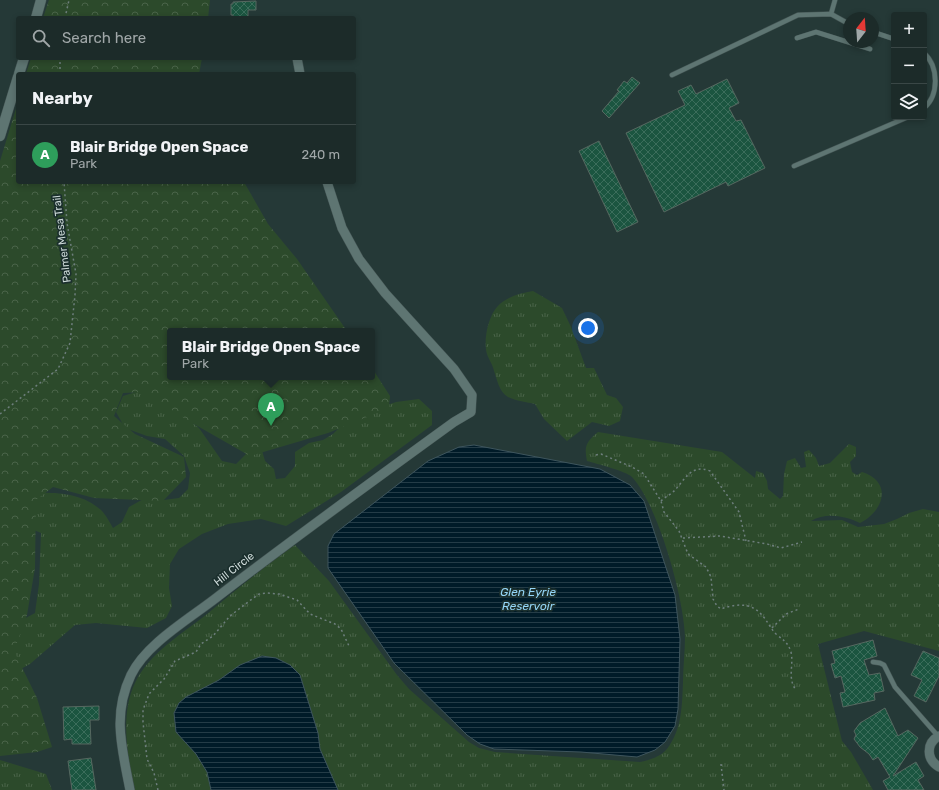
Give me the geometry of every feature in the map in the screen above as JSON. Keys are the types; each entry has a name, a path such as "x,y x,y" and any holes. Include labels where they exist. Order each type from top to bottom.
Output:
{"main road":[{"path":"37,16 41,0"},
{"path":"19,72 23,60"},
{"path":"0,136 16,82"}],"street":[{"path":"296,60 300,72"},
{"name":"Hill Circle","path":"130,790 120,736 120,711 126,687 132,673 148,651 275,552 454,422 471,412 472,395 454,368 385,293 359,259 342,228 328,184"},
{"path":"938,736 931,743 929,749 930,758 934,764 939,767"}],"lane":[{"path":"831,14 835,0"},
{"path":"672,75 798,15 811,13 831,14 843,21"},
{"path":"797,38 816,32 870,49"},
{"path":"879,34 891,38"},
{"path":"927,57 935,68 937,82 935,93 927,106"},
{"path":"794,166 901,120"},
{"path":"873,662 880,662 884,665 895,687 938,736"}],"path":[{"path":"65,16 69,0"},
{"path":"60,60 60,72"},
{"name":"Palmer Mesa Trail","path":"0,414 58,369 70,343 76,295 76,274 67,223 64,184"},
{"path":"596,455 601,454 632,467 644,474 661,501 664,512 683,538 688,554 706,567 711,577 713,599 717,606 721,609 733,605 744,605 755,609 762,614 771,628 787,642 791,653 790,679 796,690"},
{"path":"661,501 672,493 688,473 704,468 710,471 739,512 746,541"},
{"path":"683,538 720,536 781,548 802,542"},
{"path":"158,790 154,773 147,759 143,727 143,710 149,694 164,679 175,661 196,652 201,644 213,636 230,616 252,599 259,594 267,593 279,594 296,600 310,614 336,624 341,629 349,646"},
{"path":"771,628 786,614 799,609"},
{"path":"721,764 724,790"}],"green space":[{"path":"49,0 210,0 208,16 44,16"},
{"path":"30,60 202,60 199,72 27,72"},
{"path":"16,109 16,184 245,184 268,224 297,259 345,328 167,328 167,380 375,380 375,373 390,396 389,408 328,433 250,456 187,420 145,392 123,393 114,416 135,434 184,457 186,477 163,501 94,498 53,487 36,500 35,568 27,615 14,651 37,698 52,747 37,752 0,756 0,161"},
{"path":"533,291 562,308 571,327 586,368 594,368 607,395 616,398 623,407 620,421 609,426 592,422 567,441 544,419 535,404 508,397 502,392 487,354 487,329 491,317 497,307 509,298 518,294"},
{"path":"153,391 199,428 222,461 236,464 246,454 249,438 261,447 265,461 274,469 276,479 285,478 295,466 295,452 309,443 323,440 333,434 349,418 396,402 419,399 432,411 432,425 341,492 286,526 261,519 228,524 202,534 179,549 170,564 169,588 172,606 166,618 147,628 96,623 75,625 30,664 6,677 0,602 24,619 35,613 39,584 41,533 27,527 29,493 57,493 76,496 93,504 101,510 113,528 122,522 129,507 147,497 164,500 179,498 188,489 190,473 184,456 165,439 147,436 125,428 116,412 123,396 136,392"},
{"path":"598,432 722,452 755,478 756,471 763,473 767,481 768,489 780,499 783,496 784,474 787,461 795,458 801,468 806,467 804,452 809,450 816,458 819,466 830,463 849,444 856,447 856,456 850,462 852,472 857,475 862,472 878,482 882,497 879,504 868,518 860,523 848,518 836,516 817,518 811,521 842,520 858,527 884,524 909,513 923,509 939,512 939,651 864,631 818,644 842,741 851,752 873,790 135,790 126,736 126,722 130,695 141,672 157,653 295,545 329,581 397,675 409,689 469,742 479,748 495,752 640,762 661,754 667,749 672,741 676,733 680,717 683,691 685,637 684,620 680,599 675,577 660,530 642,490 629,475 618,470 587,461 586,448 588,442"},
{"path":"0,760 46,774 52,790 0,790"}],"water":[{"name":"Glen Eyrie Reservoir","path":"474,445 600,469 630,485 644,501 675,595 680,639 678,709 675,726 665,742 655,750 637,757 581,752 494,749 480,744 467,735 394,663 328,568 328,546 334,534 428,461 459,447"},
{"path":"262,656 276,658 290,665 300,675 318,733 320,749 338,790 211,790 207,772 196,754 176,732 174,713 179,703 186,697 219,680 240,665"}],"building":[{"path":"256,1 256,10 248,10 248,16 233,16 231,15 231,4 233,4 233,2"},
{"path":"632,77 640,83 609,118 602,111 619,91 617,90 624,81 627,83"},
{"path":"727,79 739,103 729,108 736,121 741,120 765,168 728,186 726,182 664,212 626,133 685,105 678,91 691,85 696,94"},
{"path":"599,141 638,222 617,232 579,151"},
{"path":"873,640 877,656 864,660 869,675 880,673 884,691 874,693 875,700 843,707 840,693 845,692 841,676 835,678 831,664 835,663 832,651"},
{"path":"923,651 939,658 939,676 926,702 914,696 922,680 911,675"},
{"path":"99,706 99,720 90,720 91,744 72,744 72,739 64,740 63,707"},
{"path":"885,708 898,736 908,730 918,738 893,776 916,762 924,776 918,780 924,790 888,790 883,781 890,777 878,757 873,760 854,739 856,735 854,731 860,723"},
{"path":"91,758 96,790 72,790 68,761"}],"place":[{"name":"Blair Bridge Open Space","path":"271,426"}]}
